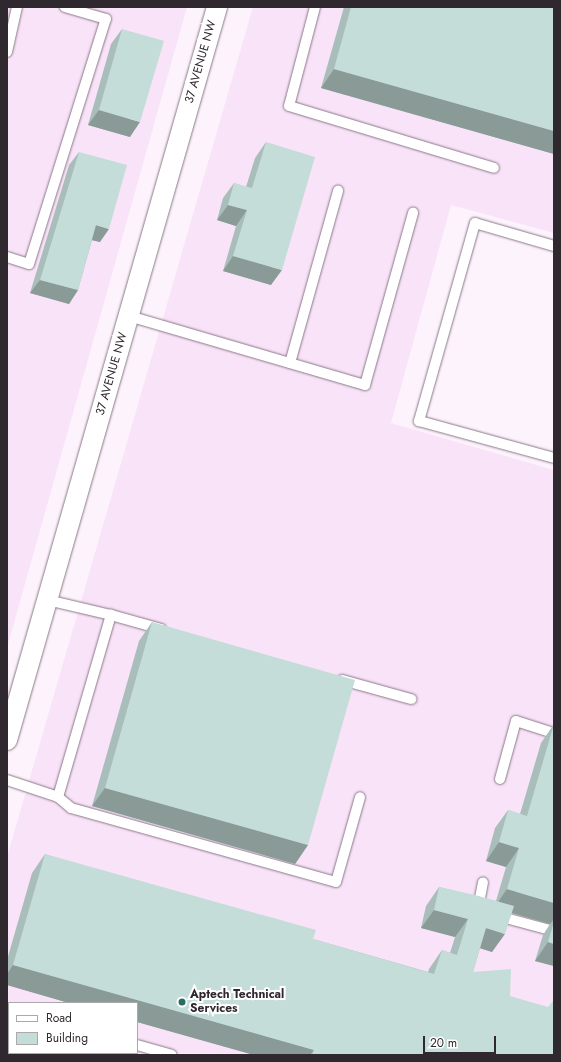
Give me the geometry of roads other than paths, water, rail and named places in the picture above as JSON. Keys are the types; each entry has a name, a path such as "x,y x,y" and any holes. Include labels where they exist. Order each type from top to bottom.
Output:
{"street":[{"name":"37 AVENUE NW","path":"7,740 217,7"}],"lane":[{"path":"7,52 18,7"},
{"path":"7,257 29,264 106,19 65,7"},
{"path":"315,7 289,106 494,168"},
{"path":"290,363 338,191"},
{"path":"129,316 365,385 414,213"},
{"path":"554,246 475,223 419,421 554,458"},
{"path":"47,600 111,614 173,632"},
{"path":"58,797 111,614"},
{"path":"334,678 411,700"},
{"path":"500,779 516,721 554,733"},
{"path":"7,780 58,797 71,808 336,882 360,797"},
{"path":"483,882 477,911 554,931"},
{"path":"138,1045 172,1055"}],"place":[{"name":"Aptech Technical Services","path":"182,1002"}]}
